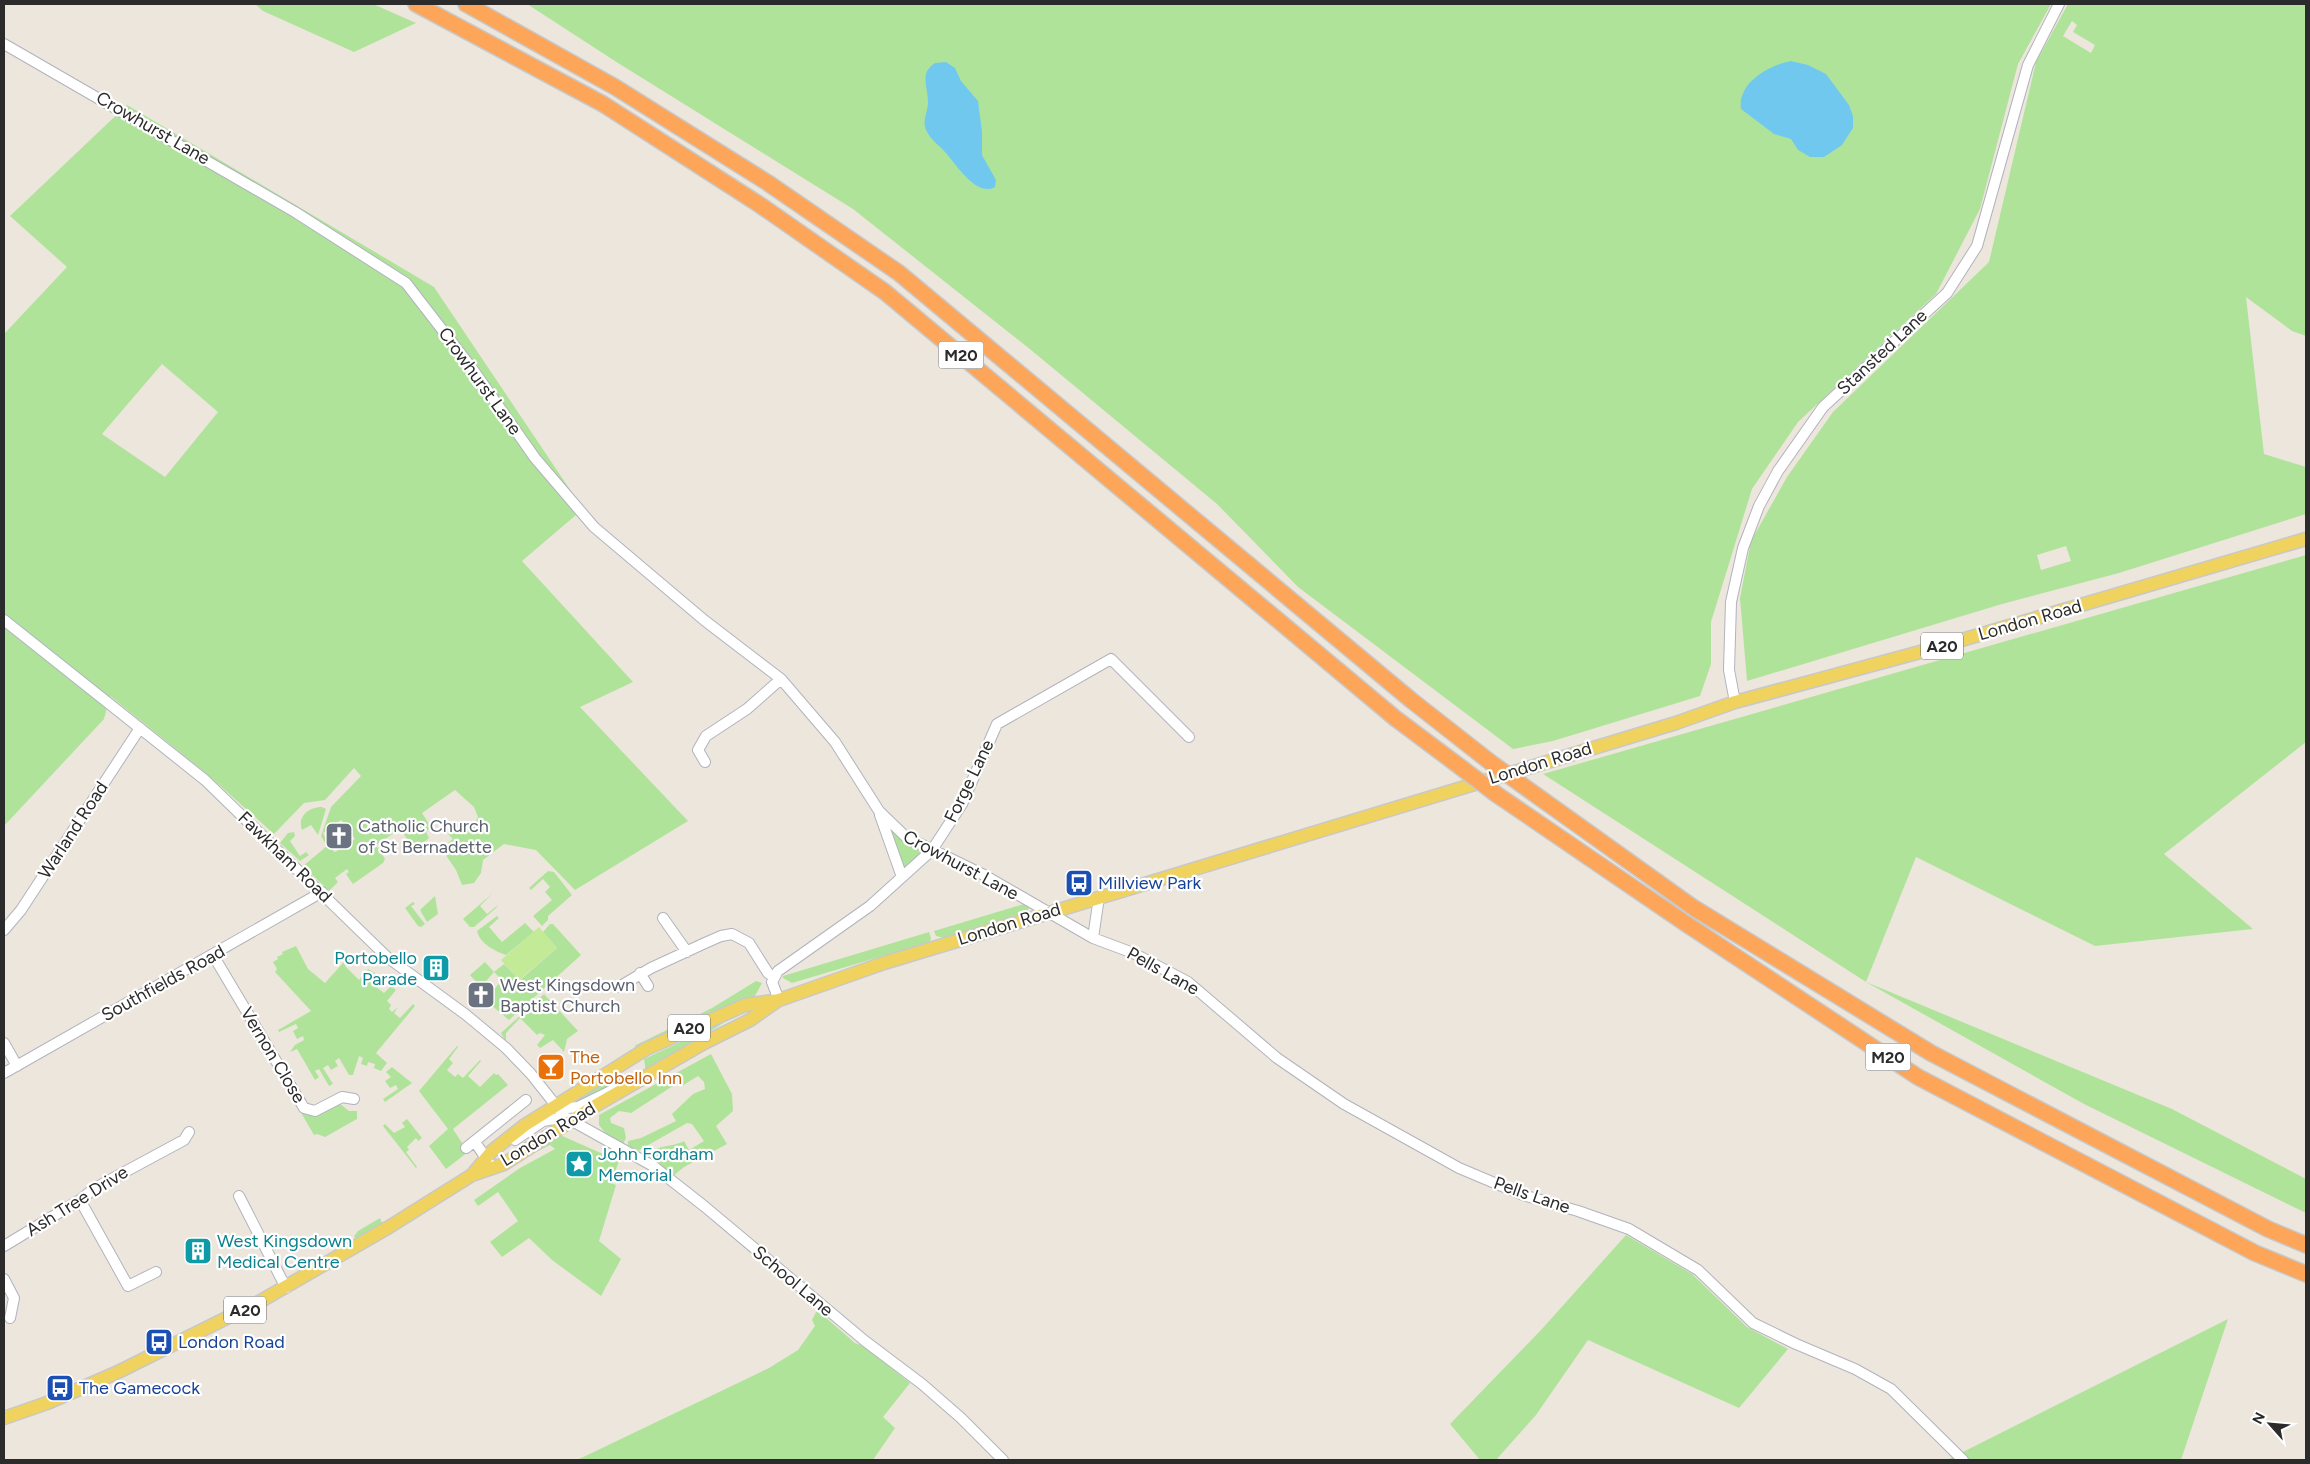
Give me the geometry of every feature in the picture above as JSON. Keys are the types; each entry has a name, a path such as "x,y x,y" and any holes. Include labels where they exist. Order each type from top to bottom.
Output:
{"highway":[{"name":"M20","path":"416,4 603,104 760,205 885,292 1395,718 1496,794 1684,923 1918,1077 2255,1253 2306,1274"},
{"name":"M20","path":"466,4 615,87 768,183 899,273 1404,694 1490,762 1694,908 1931,1053 2268,1229 2306,1245"}],"main road":[{"name":"London Road","path":"4,1418 46,1403 125,1369 286,1288 472,1175 490,1158 555,1107 629,1058 685,1030 745,1005 779,1000 884,963 1676,723 1735,702 1924,651 2306,539"},
{"name":"London Road","path":"490,1158 504,1164 568,1119 750,1020 779,1000"}],"street":[{"name":"Stansted Lane","path":"1735,702 1729,670 1731,602 1743,548 1759,506 1778,471 1823,407 1947,293 1977,246 2028,65 2058,4"},
{"name":"Crowhurst Lane","path":"4,44 286,207 406,283 471,367 536,458 594,526 704,620 781,679 835,742 879,811 902,877"},
{"name":"Fawkham Road","path":"4,620 205,780 322,892 386,957 465,1014 506,1048 531,1074 555,1107 568,1119"},
{"name":"Forge Lane","path":"774,976 784,966 864,910 932,850 962,804 997,724 1111,658 1190,737"},
{"path":"705,762 698,750 706,736 723,723 747,709 781,679"},
{"name":"Warland Road","path":"4,930 21,910 140,728"},
{"name":"Crowhurst Lane","path":"879,811 906,837 984,875 1048,912"},
{"name":"Southfields Road","path":"4,1073 322,892"},
{"path":"1092,938 1099,897"},
{"name":"Pells Lane","path":"1048,912 1092,938 1133,953 1188,982 1277,1058 1344,1104 1451,1163 1523,1195 1629,1229 1698,1270 1754,1323 1796,1344 1855,1369 1891,1389 1962,1460"},
{"path":"663,918 686,952"},
{"path":"618,986 640,973 721,936 736,935 749,943 768,973 774,976 773,985 779,1000"},
{"name":"Vernon Close","path":"213,955 304,1108 315,1111 342,1097 354,1099"},
{"path":"640,973 648,986"},
{"path":"4,1043 17,1066"},
{"path":"555,1107 578,1107 614,1089 640,1080"},
{"path":"490,1158 470,1145 526,1100"},
{"name":"School Lane","path":"568,1119 653,1166 693,1197 864,1341 922,1384 961,1418 1003,1460"},
{"name":"Ash Tree Drive","path":"4,1246 80,1200 95,1188 184,1140 189,1132"},
{"path":"239,1196 286,1288"},
{"path":"80,1200 128,1286 156,1272"},
{"path":"4,1279 14,1298 10,1318"}],"green space":[{"path":"255,4 373,4 416,23 354,52 263,11"},
{"path":"527,4 2051,4 2018,64 1980,209 1936,294 1798,422 1752,489 1711,622 1711,664 1700,696 1553,741 1513,749 1298,587 1217,504 1031,350 853,209 618,63"},
{"path":"2068,4 2306,4 2306,336 2292,331 2246,297 2264,454 2306,467 2306,514 2119,573 2002,604 1747,681 1740,598 1751,541 1787,477 1833,412 1989,262 2036,62","holes":["2072,21 2077,25 2073,32 2095,45 2091,53 2063,36","2066,546 2071,561 2041,570 2037,555"]},
{"path":"127,105 434,287 583,509 522,561 633,682 580,707 688,821 575,890 536,850 504,844 483,860 481,873 474,883 462,885 456,870 441,848 453,839 445,831 458,823 465,829 474,824 478,817 474,807 455,790 422,813 431,827 426,832 429,838 415,850 400,829 376,845 385,859 383,863 353,884 346,874 349,872 347,869 335,878 338,882 329,891 303,866 327,846 335,852 355,839 349,828 341,820 323,833 328,842 325,843 321,836 331,807 361,776 354,768 325,800 304,803 274,834 207,774 110,696 104,719 4,826 4,334 67,267 10,216","holes":["162,364 218,412 165,477 102,434"]},
{"path":"2306,555 2306,742 2164,854 2253,929 2095,946 1916,857 1866,982 1543,774"},
{"path":"317,807 326,809 318,835 311,825 302,830 301,820 305,813"},
{"path":"889,825 923,850 921,855 905,868 903,867"},
{"path":"294,832 295,836 290,841 300,856 306,852 309,855 300,861 280,843 288,833"},
{"path":"548,871 554,872 572,895 548,916 548,920 542,926 533,916 552,900 545,892 550,887 543,879 531,890 529,888"},
{"path":"493,893 480,906 487,914 498,905 496,908 474,927 470,927 463,919"},
{"path":"435,896 438,914 427,922 420,910"},
{"path":"413,902 415,904 411,906 425,924 421,927 418,926 405,908"},
{"path":"1024,904 1029,908 1027,912 944,938 936,936 934,931"},
{"path":"497,916 499,918 489,927 502,942 525,923 534,932 506,955 493,949 481,940 477,931"},
{"path":"550,924 553,924 581,955 509,1020 485,1000 502,980 494,972 504,964 520,980 557,948 543,932"},
{"path":"539,927 557,948 519,980 501,960"},
{"path":"929,932 930,942 792,983 783,978 783,976"},
{"path":"296,946 308,969 325,983 351,954 353,956 345,966 359,980 368,969 375,973 369,981 384,993 391,986 396,990 387,1001 391,1005 389,1009 392,1012 398,1007 394,1013 400,1018 413,1004 415,1006 376,1053 387,1063 381,1071 374,1068 375,1064 368,1062 367,1066 361,1064 363,1058 359,1056 353,1075 349,1075 339,1058 335,1061 338,1066 331,1070 328,1065 323,1068 333,1084 329,1086 319,1069 315,1071 319,1077 315,1080 297,1049 290,1052 295,1045 304,1040 303,1036 297,1039 293,1031 298,1028 296,1024 279,1032 278,1030 311,1011 275,972 277,969 273,962 283,954 282,952"},
{"path":"485,962 494,972 481,987 470,975"},
{"path":"756,981 762,983 755,996 639,1047 634,1046 712,1008"},
{"path":"1866,982 2172,1109 2306,1179 2306,1213 2084,1104"},
{"path":"544,994 578,1031 567,1039 564,1052 553,1040 540,1048 537,1045 545,1035 540,1033 537,1035 520,1018 506,1033 506,1042 501,1033"},
{"path":"728,1020 646,1072 644,1059"},
{"path":"457,1046 449,1059 453,1063 447,1070 455,1077 458,1074 463,1078 480,1060 468,1076 480,1087 494,1073 498,1074 508,1085 453,1129 468,1152 446,1169 429,1146 448,1129 419,1091"},
{"path":"711,1054 732,1094 733,1111 716,1126 727,1144 684,1167 673,1176 649,1154 658,1148 684,1141 689,1150 704,1141 692,1124 687,1123 636,1152 628,1145 628,1141 641,1138 676,1121 672,1114 693,1094 705,1089 704,1082 698,1076 682,1086 676,1084 631,1113 619,1111 610,1118 611,1123 624,1128 626,1138 623,1144 606,1134 599,1125 599,1115"},
{"path":"392,1067 412,1083 385,1102 383,1099 398,1089 396,1085 390,1088 385,1081 391,1077 386,1072"},
{"path":"617,1072 624,1083 574,1103 574,1101"},
{"path":"339,1103 349,1111 357,1111 357,1119 325,1137 317,1134 314,1135 300,1111"},
{"path":"407,1119 422,1138 418,1141 416,1138 407,1147 409,1150 406,1152 416,1168 383,1126 385,1124 394,1133 405,1127 402,1123"},
{"path":"560,1135 619,1161 611,1183 616,1185 599,1241 621,1259 601,1296 552,1260 529,1238 502,1257 490,1242 518,1221 498,1192 478,1206 474,1200 520,1168 555,1149 550,1145 538,1151 545,1142"},
{"path":"380,1218 382,1223 356,1239 354,1236 358,1231"},
{"path":"1626,1235 1692,1274 1747,1327 1788,1349 1739,1408 1588,1340 1536,1415 1496,1460 1480,1460 1450,1424 1542,1329"},
{"path":"817,1310 855,1343 863,1346 910,1383 883,1417 895,1428 873,1460 577,1460 769,1368 798,1350 815,1326 812,1320"},
{"path":"2228,1319 2181,1460 1947,1460"}],"water":[{"path":"1791,61 1808,65 1826,74 1849,105 1853,116 1853,128 1842,145 1824,157 1810,157 1798,150 1791,139 1774,134 1741,109 1741,100 1749,83 1764,71"},
{"path":"946,62 955,68 961,81 978,101 982,132 982,155 996,180 995,187 981,188 974,184 931,138 925,128 928,106 927,71 935,63"}],"place":[{"name":"Catholic Church of St Bernadette","path":"339,836"},
{"name":"Millview Park","path":"1079,883"},
{"name":"Portobello Parade","path":"436,968"},
{"name":"West Kingsdown Baptist Church","path":"481,995"},
{"name":"The Portobello Inn","path":"551,1067"},
{"name":"John Fordham Memorial","path":"579,1164"},
{"name":"West Kingsdown Medical Centre","path":"198,1251"},
{"name":"London Road","path":"159,1342"},
{"name":"The Gamecock","path":"60,1388"}]}
